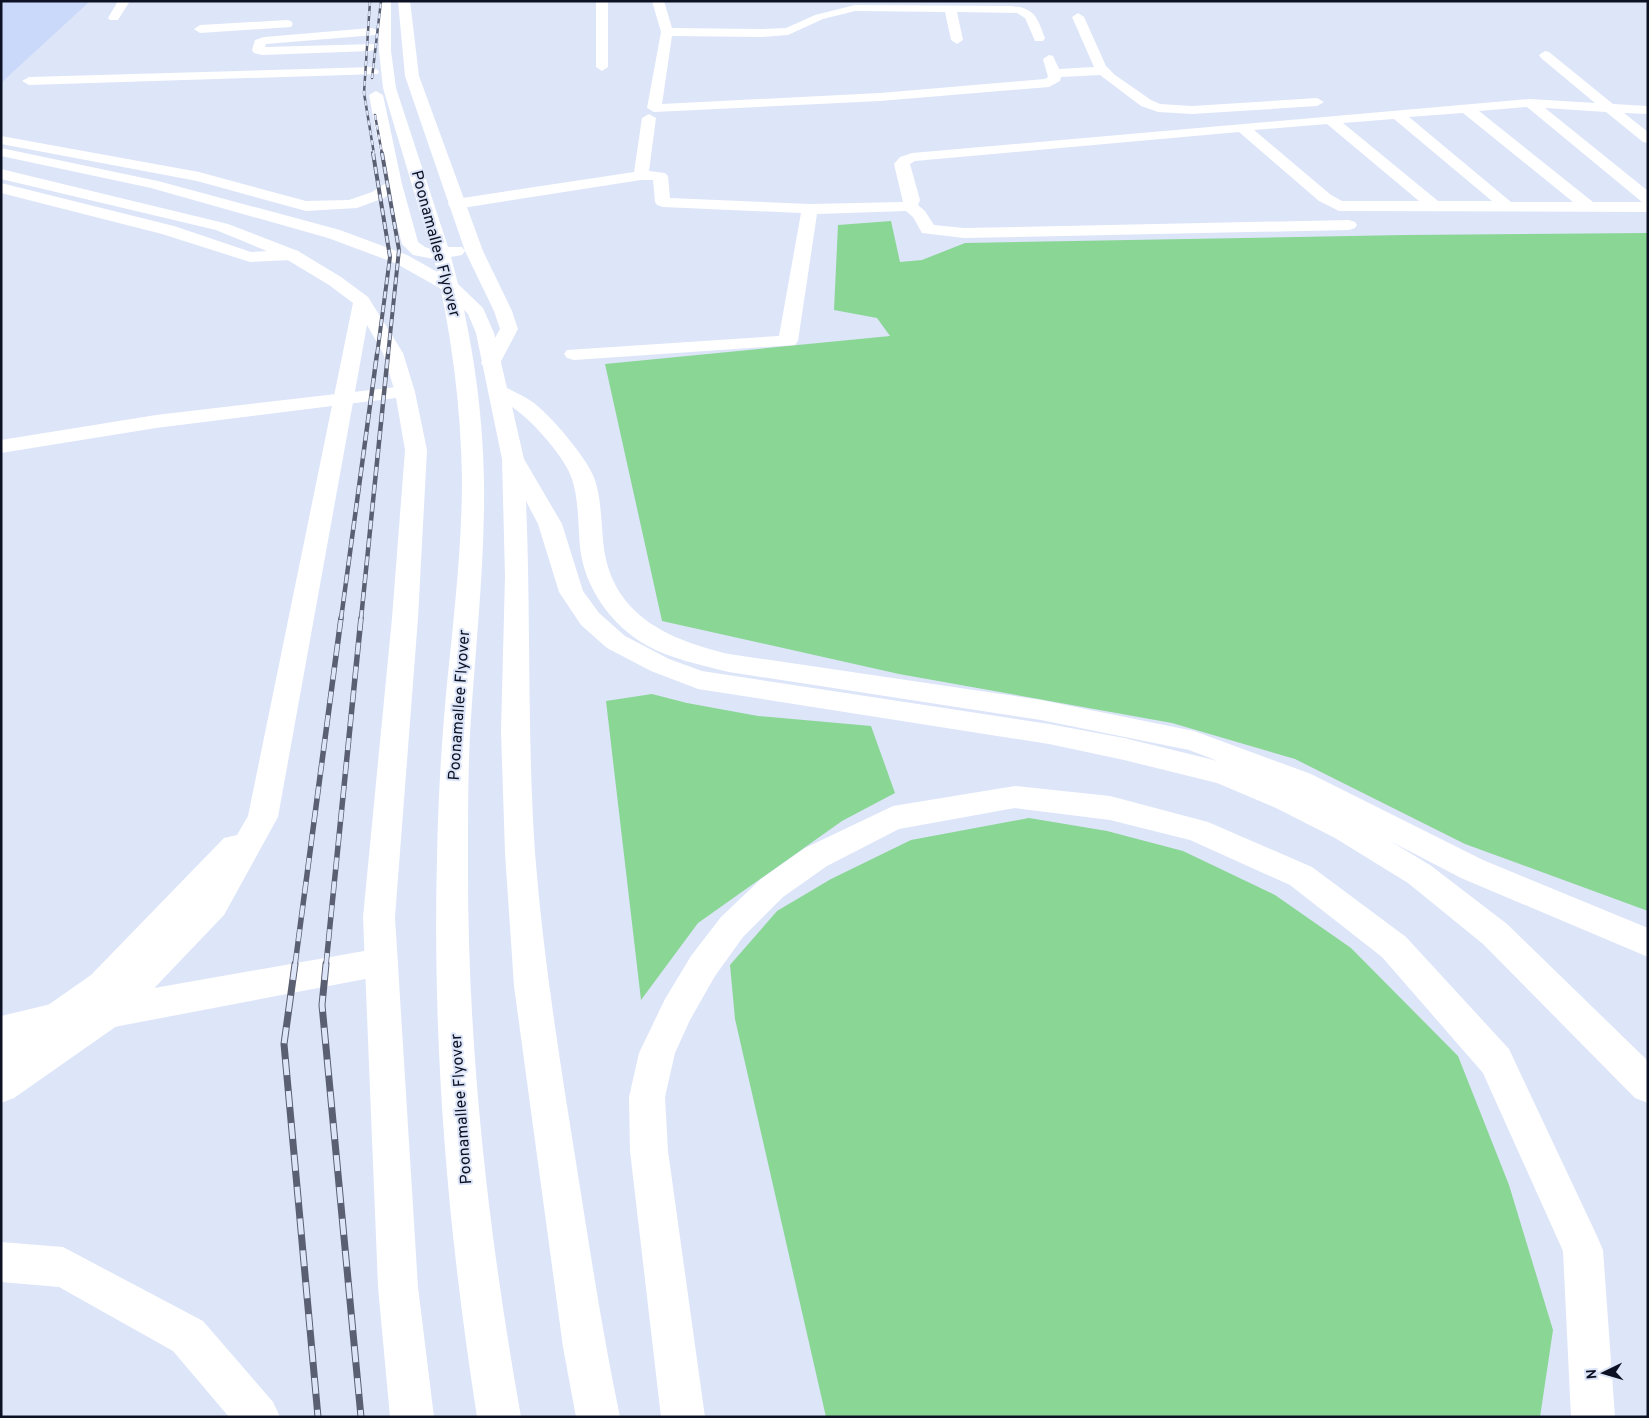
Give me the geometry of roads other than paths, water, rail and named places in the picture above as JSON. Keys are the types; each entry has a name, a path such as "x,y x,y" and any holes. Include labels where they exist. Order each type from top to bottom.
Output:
{"main road":[{"path":"114,18 124,1"},
{"path":"371,1 373,19 371,47 378,106 394,184 410,244 419,251 430,254 473,249"},
{"name":"Poonamallee Flyover","path":"385,1 387,78 452,295 471,438 469,585 459,677 454,780 452,955 470,1222 499,1417"},
{"path":"404,1 412,76 473,249 503,311 509,329 495,377"},
{"path":"602,1 602,67"},
{"path":"658,1 667,32 654,108 880,97 1049,83 1055,78 1048,59"},
{"path":"667,32 771,33 788,31 819,17 855,8 957,5 1026,10 1039,38"},
{"path":"957,5 957,40"},
{"path":"1078,17 1103,71 1146,103 1158,108 1172,110 1333,101"},
{"path":"200,29 296,24"},
{"path":"371,32 264,41 260,43 258,50 371,47"},
{"path":"1545,56 1648,138"},
{"path":"29,81 374,71"},
{"path":"1054,73 1103,71"},
{"path":"1530,103 1648,199"},
{"path":"910,206 912,200 902,164 905,160 912,158 1242,127 1530,103 1648,110"},
{"path":"1466,108 1589,206"},
{"path":"1398,114 1508,207"},
{"path":"641,175 649,118"},
{"path":"1331,120 1434,206"},
{"path":"1242,127 1325,198 1339,206 1648,207"},
{"path":"1,130 72,140 90,146 108,159"},
{"path":"1,140 199,176 306,206 351,205 378,195 394,184"},
{"path":"1,152 111,174 334,234 401,259 451,288 476,312 485,333 513,459 517,576 515,731 520,853 530,976 584,1347 598,1417"},
{"path":"1,174 152,209 222,228 292,256 335,281 362,301 393,353 405,392 416,450 405,618 380,917 398,1288 412,1417"},
{"path":"456,204 641,175 660,176 663,202 810,209 910,206 919,214 928,228 964,233 1349,225"},
{"path":"1,188 168,230 250,257 292,256"},
{"path":"262,214 289,201"},
{"path":"574,354 788,341 810,209"},
{"path":"1,1086 108,1012 213,906 263,817 362,301"},
{"path":"495,377 526,407 566,452 582,474 594,566 608,596 627,618 653,638 686,652 729,663 1041,710 1194,742 1301,782 1472,869 1648,944"},
{"path":"1,447 7,444 85,430 247,409 405,392"},
{"path":"513,459 550,524 571,592 590,619 616,642 660,665 698,680 1049,734 1124,749 1224,774 1286,800 1346,830 1418,874 1495,934 1648,1086"},
{"path":"683,1417 649,1151 647,1097 657,1054 677,1010 703,966 732,927 772,888 816,857 893,818 1015,797 1110,808 1197,830 1301,876 1394,947 1496,1062 1583,1250 1593,1417"},
{"path":"1,1057 27,1042 103,986 263,817"},
{"path":"108,1012 381,962"},
{"path":"1,1032 62,1017"},
{"path":"1,1262 63,1266 188,1336 258,1417"}],"railway":[{"path":"370,1 364,93 374,154"},
{"path":"372,78 381,1"},
{"path":"375,115 382,154"},
{"path":"373,153 390,257 377,355"},
{"path":"382,153 399,250 388,355"},
{"path":"341,619 377,354"},
{"path":"361,619 388,354"},
{"path":"295,965 341,618"},
{"path":"326,965 361,618"},
{"path":"295,964 284,1044 318,1417"},
{"path":"326,964 322,1005 361,1417"}]}
